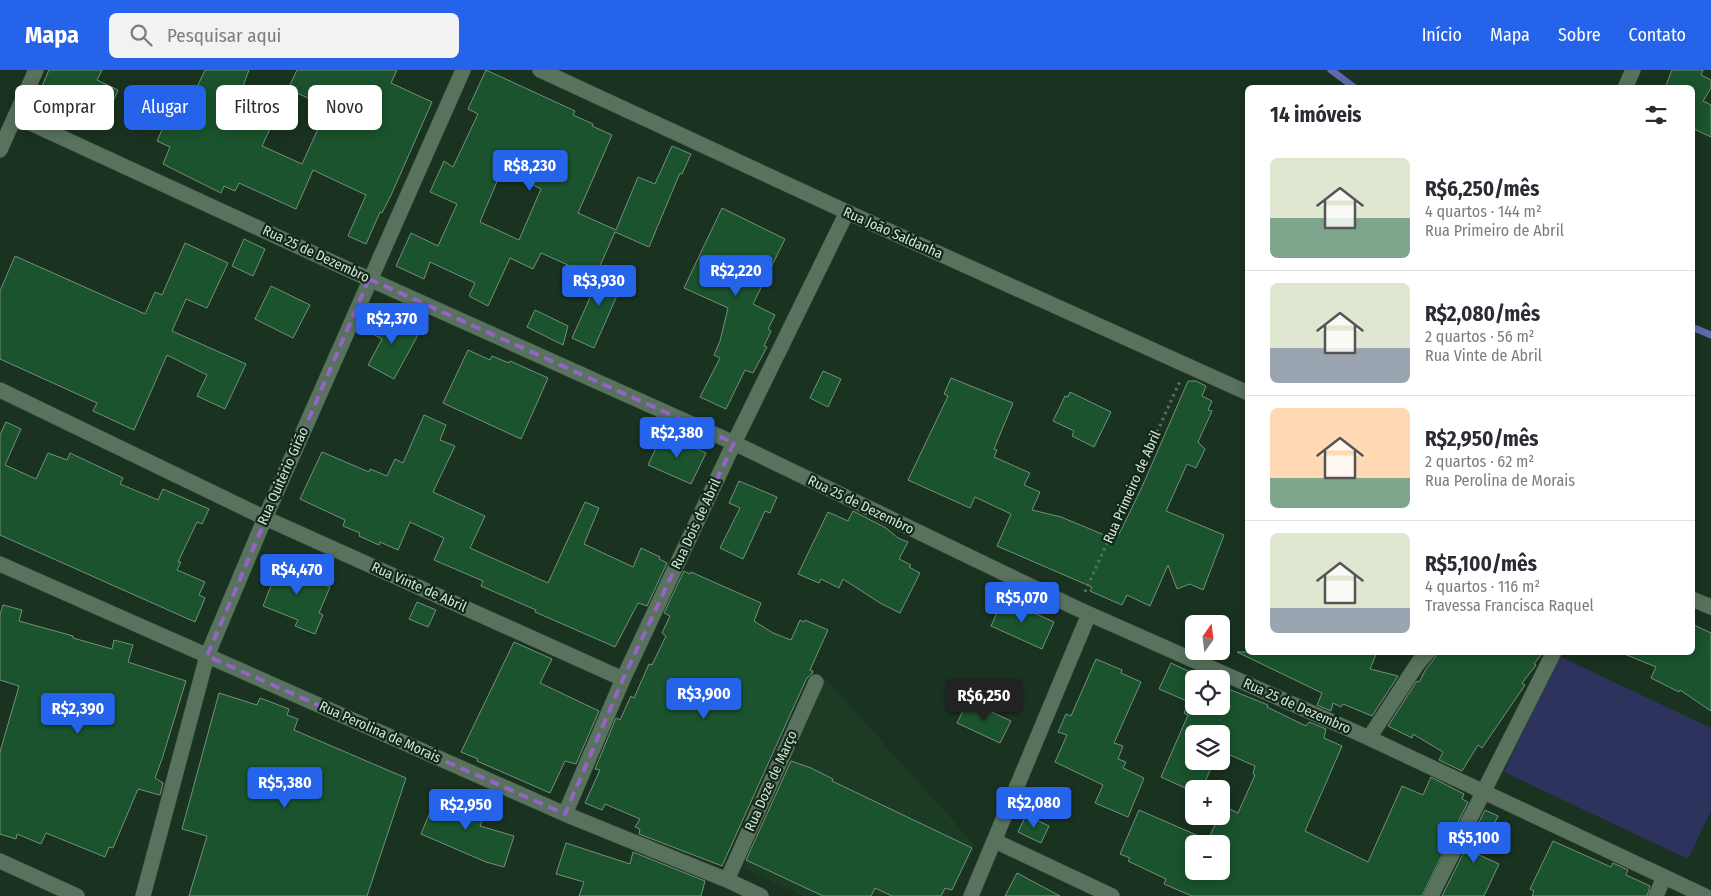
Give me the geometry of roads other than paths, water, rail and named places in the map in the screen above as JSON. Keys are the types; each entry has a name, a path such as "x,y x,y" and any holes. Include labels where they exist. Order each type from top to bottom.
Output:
{"street":[{"path":"29,85 36,70"},
{"name":"Rua Quitério Girão","path":"143,896 207,656 369,279 463,70"},
{"name":"Rua João Saldanha","path":"540,70 847,212 1245,392"},
{"path":"1626,85 1633,70"},
{"path":"0,150 15,116"},
{"name":"Rua 25 de Dezembro","path":"45,130 369,279 734,443 1083,612 1369,738 1705,896"},
{"name":"Rua Dois de Abril","path":"565,814 623,679 734,443 847,212"},
{"name":"Rua Vinte de Abril","path":"0,390 265,518 623,679"},
{"name":"Rua Perolina de Morais","path":"0,564 565,814 727,880 761,896"},
{"path":"1695,600 1711,608"},
{"path":"971,896 995,841 1083,612"},
{"path":"1369,738 1418,663 1425,655"},
{"path":"1431,896 1552,655"},
{"name":"Rua Doze de Março","path":"727,880 816,682"},
{"path":"995,841 1112,896"},
{"path":"0,861 77,896"},
{"path":"1656,896 1664,877"}],"waterway":[{"path":"1331,70 1351,85"},
{"path":"1695,328 1711,335"}]}
